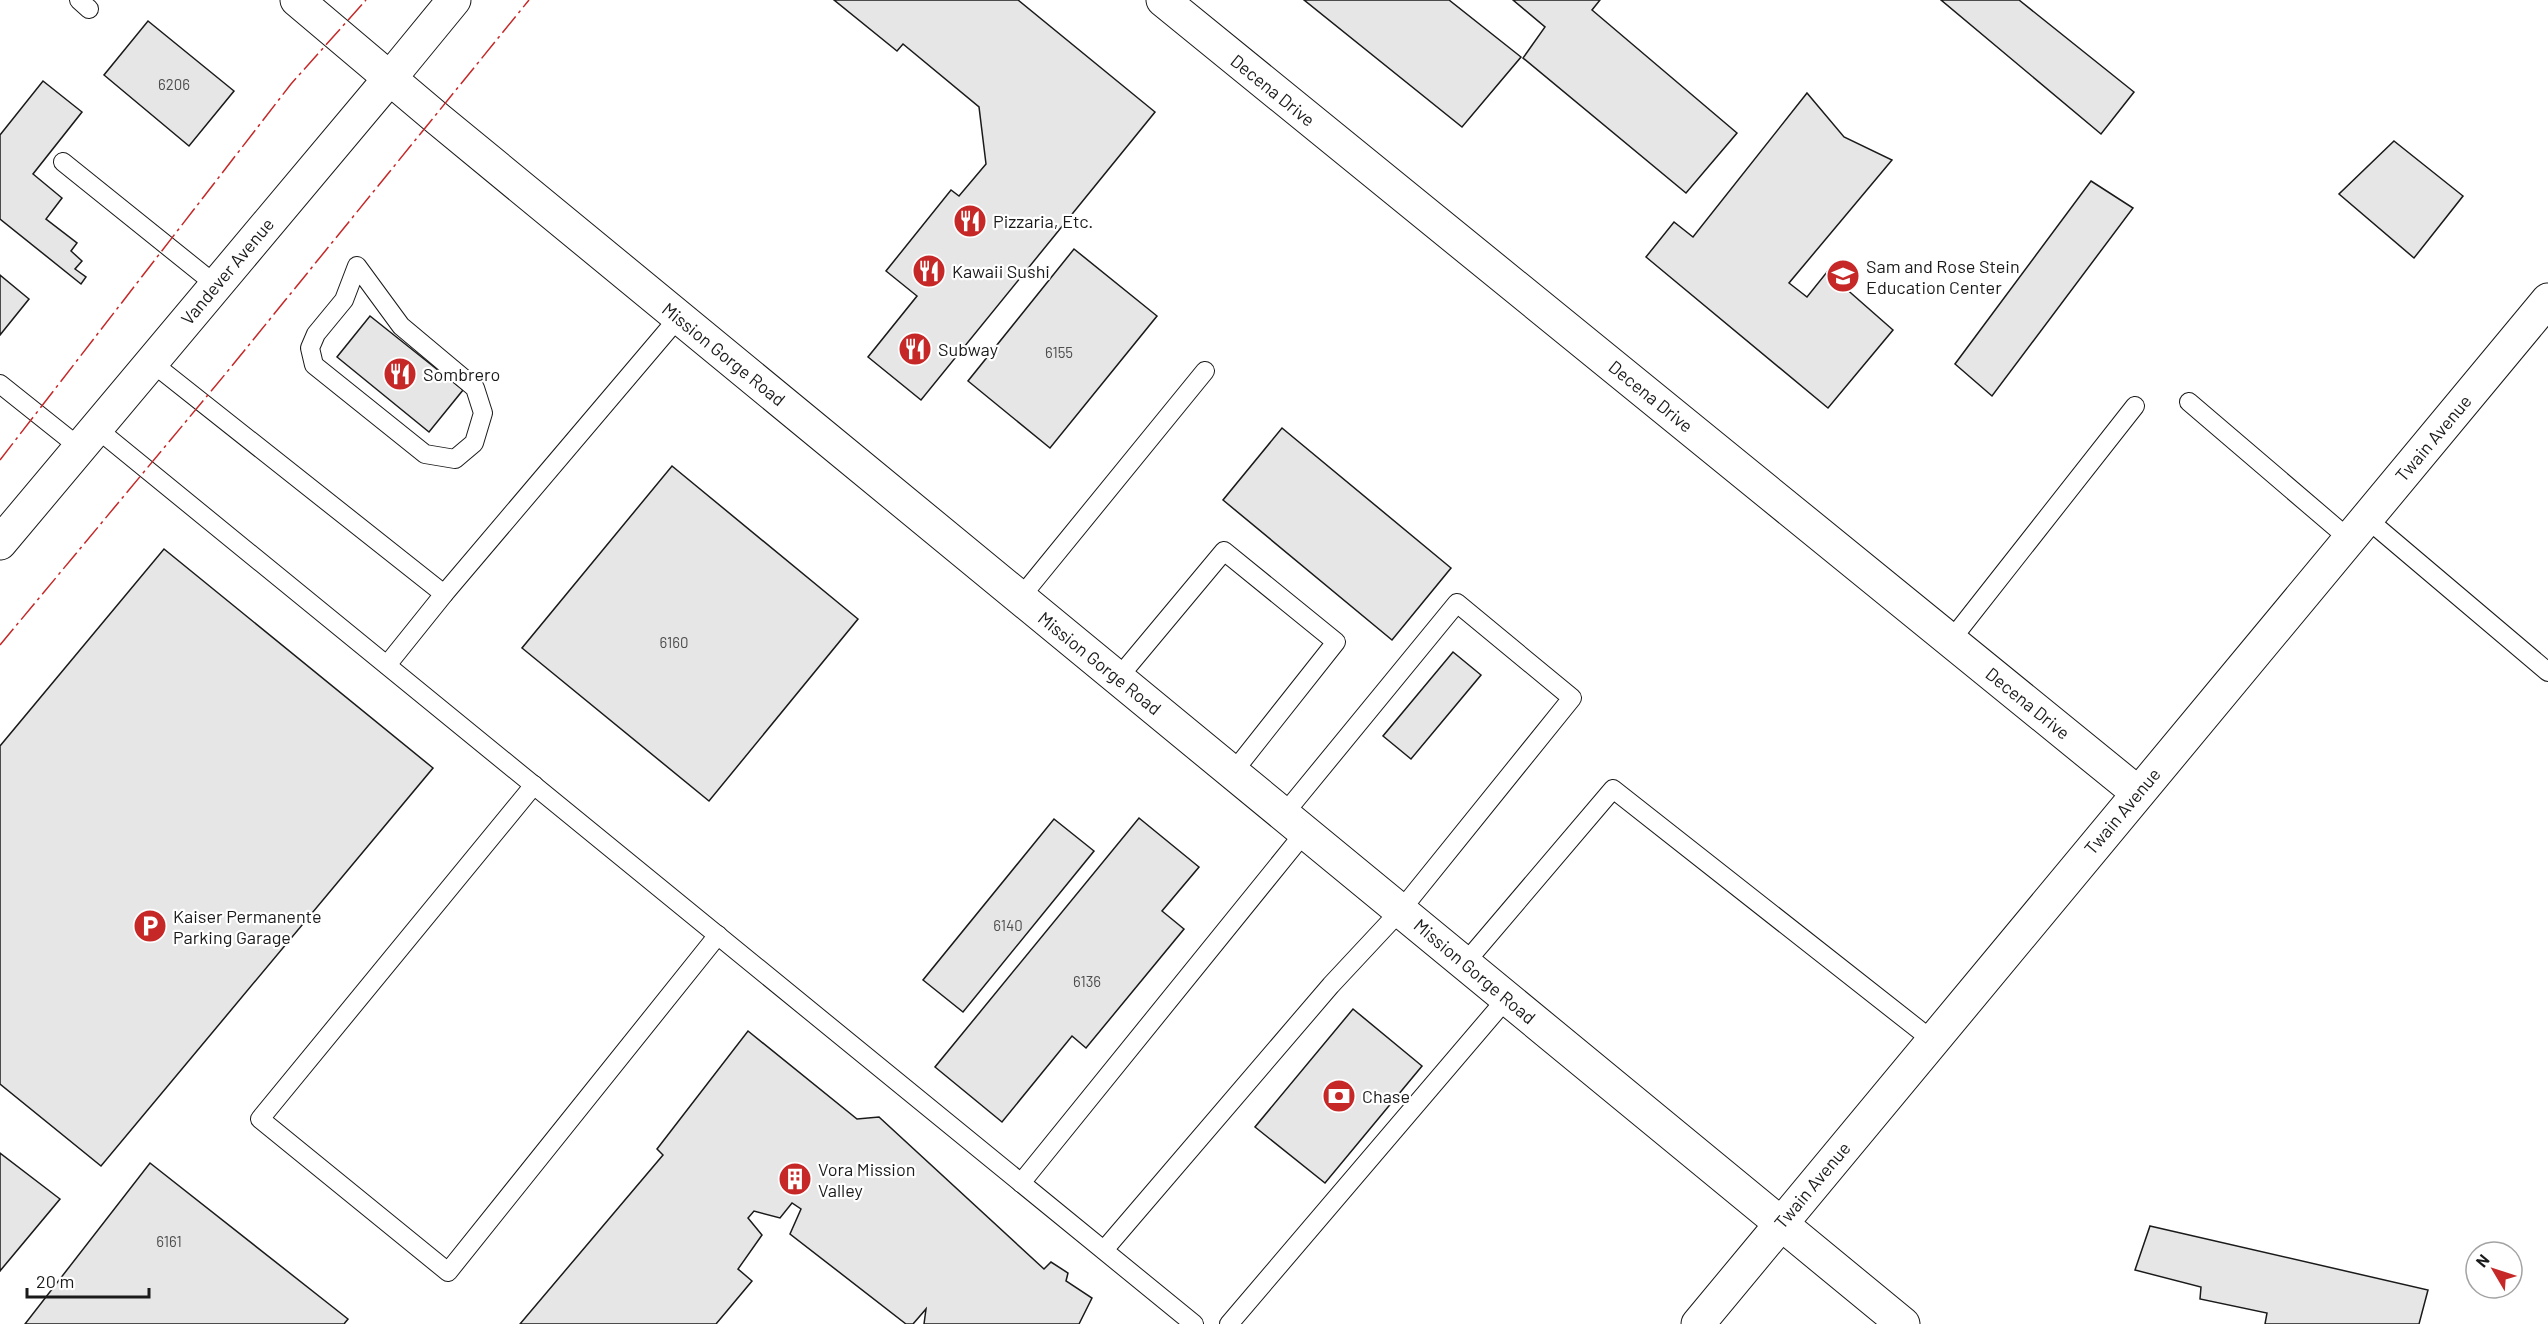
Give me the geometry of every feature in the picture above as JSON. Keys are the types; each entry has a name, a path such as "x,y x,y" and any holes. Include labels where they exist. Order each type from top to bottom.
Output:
{"street":[{"name":"Mission Gorge Road","path":"297,0 1903,1324"},
{"name":"Vandever Avenue","path":"0,543 454,0"},
{"name":"Decena Drive","path":"1163,0 2138,792"},
{"name":"Twain Avenue","path":"1698,1324 2548,300"}],"lane":[{"path":"63,162 216,285"},
{"path":"357,266 401,326 475,388 483,413 474,444 455,459 425,454 314,365 310,348 316,334 344,300 357,266"},
{"path":"387,665 444,594 679,317"},
{"path":"151,362 444,594"},
{"path":"1020,598 1205,371"},
{"path":"0,384 88,438 387,665 1194,1324"},
{"path":"2189,402 2548,672"},
{"path":"1951,640 2135,406"},
{"path":"1118,678 1224,551 1336,642 1234,771"},
{"path":"1022,1183 1457,603 1572,698 1401,910 1331,985 1104,1250"},
{"path":"534,785 260,1119 448,1272 718,935"},
{"path":"1465,963 1613,789 1932,1040"},
{"path":"1230,1324 1507,998"}],"building":[{"path":"834,0 1018,0 1155,112 921,400 868,357 917,296 886,271 951,190 959,196 986,164 979,107 903,44 897,51"},
{"path":"1304,0 1449,0 1521,57 1462,127"},
{"path":"1513,0 1600,0 1592,10 1737,133 1686,193 1523,58 1545,27"},
{"path":"1941,0 2019,0 2134,92 2101,134"},
{"path":"148,21 234,91 189,146 104,75"},
{"path":"43,81 82,112 33,174 62,198 46,219 77,243 71,251 82,261 75,269 86,277 81,284 0,219 0,135"},
{"path":"1807,93 1844,137 1892,160 1789,283 1807,297 1827,272 1893,330 1828,408 1646,257 1674,222 1693,237"},
{"path":"2394,141 2463,196 2414,258 2339,194"},
{"path":"2091,181 2133,208 1992,396 1955,364"},
{"path":"1074,249 1157,316 1050,448 968,381"},
{"path":"0,275 29,299 0,335"},
{"name":"Sombrero","path":"370,316 463,390 429,432 337,357"},
{"path":"1282,428 1451,568 1392,640 1223,500"},
{"path":"672,466 858,619 709,801 522,648"},
{"name":"Kaiser Permanente Parking Garage","path":"164,549 433,768 101,1166 0,1084 0,746"},
{"path":"1453,652 1481,675 1411,759 1383,736"},
{"path":"1139,818 1199,867 1162,911 1184,929 1086,1048 1072,1036 1002,1122 935,1067"},
{"path":"1054,819 1094,851 963,1012 923,980"},
{"name":"Chase","path":"1353,1009 1422,1066 1325,1183 1255,1127"},
{"name":"Vora Mission Valley","path":"748,1031 857,1119 879,1117 1044,1269 1051,1262 1068,1273 1066,1281 1092,1298 1079,1324 924,1324 926,1309 913,1324 906,1324 790,1234 801,1209 792,1203 780,1218 754,1211 748,1218 762,1235 738,1269 752,1281 716,1324 520,1324 663,1155 657,1149"},
{"path":"0,1153 60,1199 0,1271"},
{"path":"150,1163 348,1319 344,1324 25,1324"},
{"path":"2150,1226 2428,1290 2419,1324 2265,1324 2267,1313 2200,1299 2201,1287 2135,1270"}],"power":[{"path":"0,460 291,84 366,0"},
{"path":"0,645 227,372 529,0"}],"place":[{"name":"Pizzaria, Etc.","path":"970,221"},
{"name":"Kawaii Sushi","path":"929,271"},
{"name":"Sam and Rose Stein Education Center","path":"1843,276"},
{"name":"Subway","path":"915,349"},
{"name":"Sombrero","path":"400,374"},
{"name":"Kaiser Permanente Parking Garage","path":"150,926"},
{"name":"Chase","path":"1339,1096"},
{"name":"Vora Mission Valley","path":"795,1179"}]}
